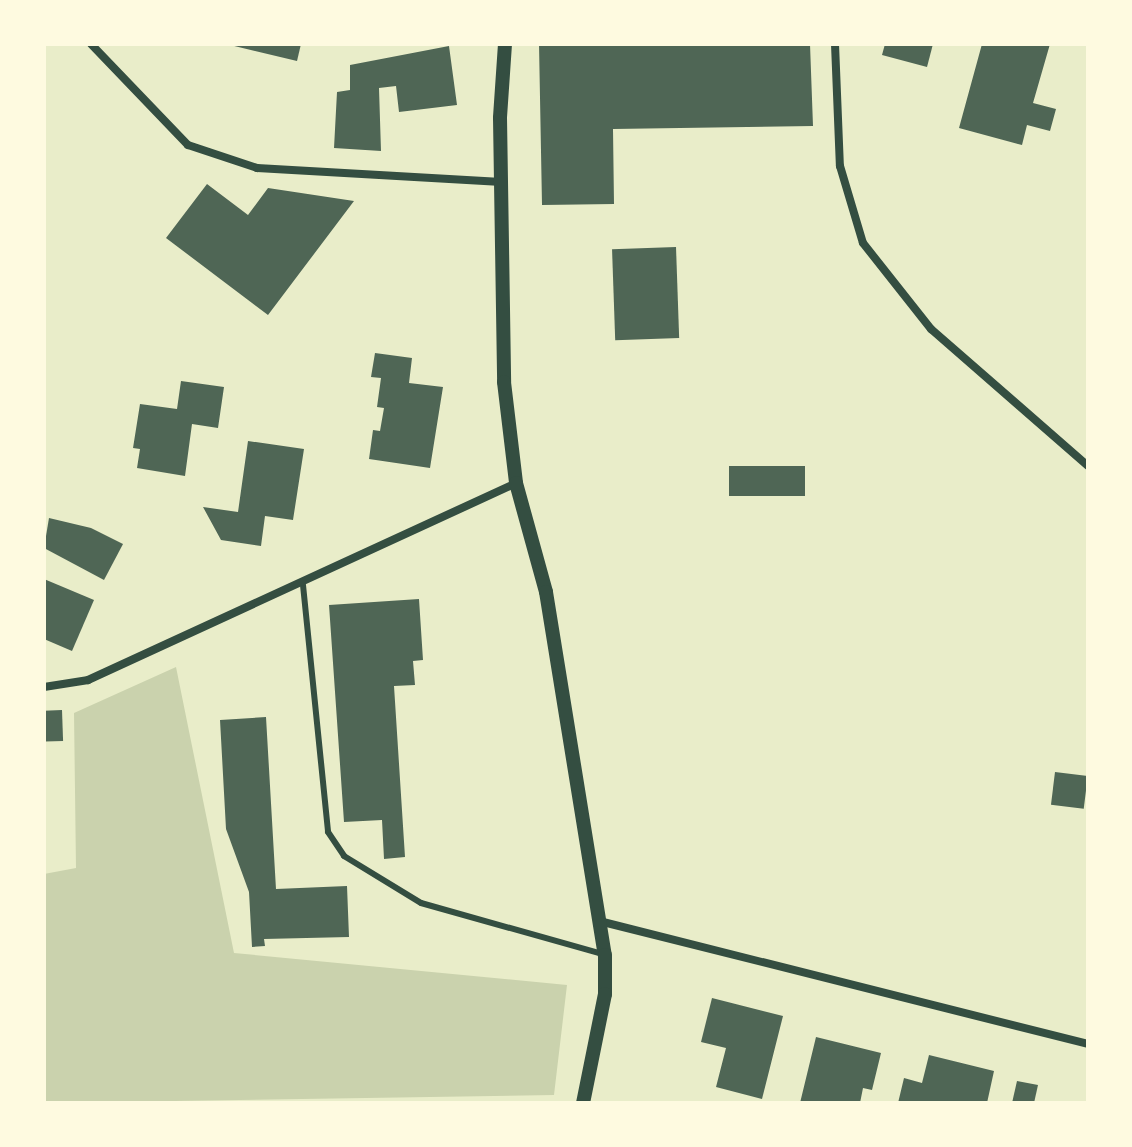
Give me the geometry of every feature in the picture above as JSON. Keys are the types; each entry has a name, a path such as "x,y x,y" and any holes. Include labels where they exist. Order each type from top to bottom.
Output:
{"street":[{"path":"91,44 188,145 257,168 502,182"},
{"path":"505,44 502,182 504,382 516,483 546,592 603,922 605,994 583,1103"},
{"path":"835,44 840,166 863,243 931,329 1088,466"},
{"path":"44,687 88,680 303,585 516,483"},
{"path":"603,922 1088,1044"}],"lane":[{"path":"303,585 328,832 344,856 421,903 605,955"}],"green space":[{"path":"176,667 234,953 567,985 554,1095 44,1103 44,874 76,868 74,713"}],"building":[{"path":"226,44 301,44 297,61"},
{"path":"539,44 810,44 813,126 613,129 614,204 542,205"},
{"path":"885,44 933,44 927,67 882,55"},
{"path":"982,44 1050,44 1033,103 1056,109 1050,131 1027,125 1022,145 959,128"},
{"path":"449,46 457,105 399,112 396,86 379,88 381,151 334,148 337,92 350,90 350,65"},
{"path":"207,184 248,215 268,188 354,201 268,315 166,238"},
{"path":"676,247 679,338 615,340 612,249"},
{"path":"375,353 412,358 409,383 443,387 430,468 369,459 373,430 380,431 384,408 377,407 381,378 371,377"},
{"path":"181,381 224,387 218,428 192,424 185,476 137,468 140,449 133,448 140,404 177,409"},
{"path":"248,441 304,449 293,520 265,516 261,546 221,540 203,507 238,512"},
{"path":"729,466 805,466 805,496 729,496"},
{"path":"49,518 91,528 123,544 104,580 44,548"},
{"path":"44,579 94,600 72,651 44,639"},
{"path":"419,599 423,660 413,661 415,685 394,686 405,857 384,859 382,820 344,822 329,605"},
{"path":"62,710 63,741 45,742 44,711"},
{"path":"266,717 276,889 347,886 349,937 264,939 265,946 252,947 249,892 226,829 220,720"},
{"path":"1055,772 1088,776 1084,809 1051,805"},
{"path":"712,998 783,1016 762,1099 716,1087 726,1048 701,1042"},
{"path":"816,1037 881,1053 872,1090 863,1088 860,1103 800,1103"},
{"path":"929,1055 994,1071 987,1103 898,1103 904,1078 922,1083"},
{"path":"1017,1081 1038,1085 1034,1103 1012,1103"}]}
